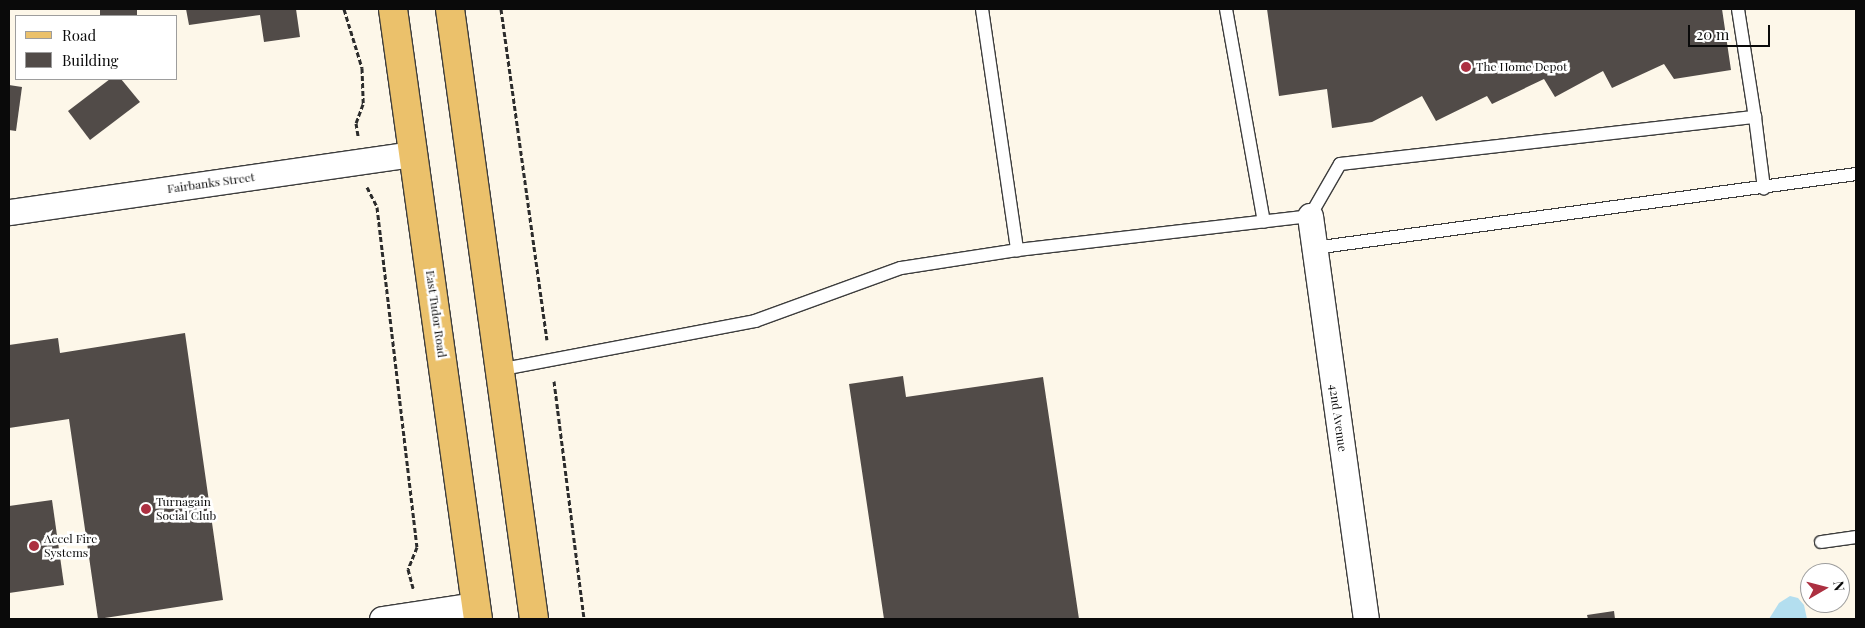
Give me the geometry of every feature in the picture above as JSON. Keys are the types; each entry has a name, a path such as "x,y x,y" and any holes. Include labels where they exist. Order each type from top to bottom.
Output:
{"main road":[{"name":"East Tudor Road","path":"393,9 477,612"},
{"path":"450,9 498,370 534,619"}],"street":[{"name":"Fairbanks Street","path":"9,212 413,154"},
{"name":"42nd Avenue","path":"1310,216 1366,619"},
{"path":"382,619 419,613 477,612"}],"lane":[{"path":"982,9 1016,250"},
{"path":"1226,9 1264,222"},
{"path":"1738,9 1764,188"},
{"path":"498,370 755,321 901,268 1016,250 1310,216 1340,164 1755,117"},
{"path":"1314,248 1856,174"},
{"path":"1821,542 1856,537"}],"path":[{"path":"344,9 362,68 363,104 356,124 368,191 377,207 417,547 408,569 419,613"},
{"path":"501,9 560,420 584,619"}],"water":[{"path":"1790,596 1798,598 1800,600 1800,613 1806,613 1807,619 1769,619 1779,603"}],"building":[{"path":"100,9 137,9 137,15 100,15"},
{"path":"186,9 296,9 300,37 264,42 260,15 189,25"},
{"name":"The Home Depot","path":"1267,9 1722,9 1731,70 1674,79 1664,64 1612,88 1603,71 1555,97 1544,79 1492,104 1487,96 1436,121 1422,96 1372,122 1332,128 1327,89 1279,96"},
{"path":"109,80 122,80 140,102 90,140 68,111"},
{"path":"9,85 22,87 16,131 9,130"},
{"name":"Turnagain Social Club","path":"185,333 223,600 98,619 69,419 9,428 9,345 58,338 60,353"},
{"path":"903,376 906,397 1043,377 1079,619 884,619 849,384"},
{"name":"Accel Fire Systems","path":"52,500 64,585 9,593 9,506"},
{"path":"1614,611 1615,619 1588,619 1587,615"}],"place":[{"name":"The Home Depot","path":"1466,67"},
{"name":"Turnagain Social Club","path":"146,509"},
{"name":"Accel Fire Systems","path":"34,546"}]}
